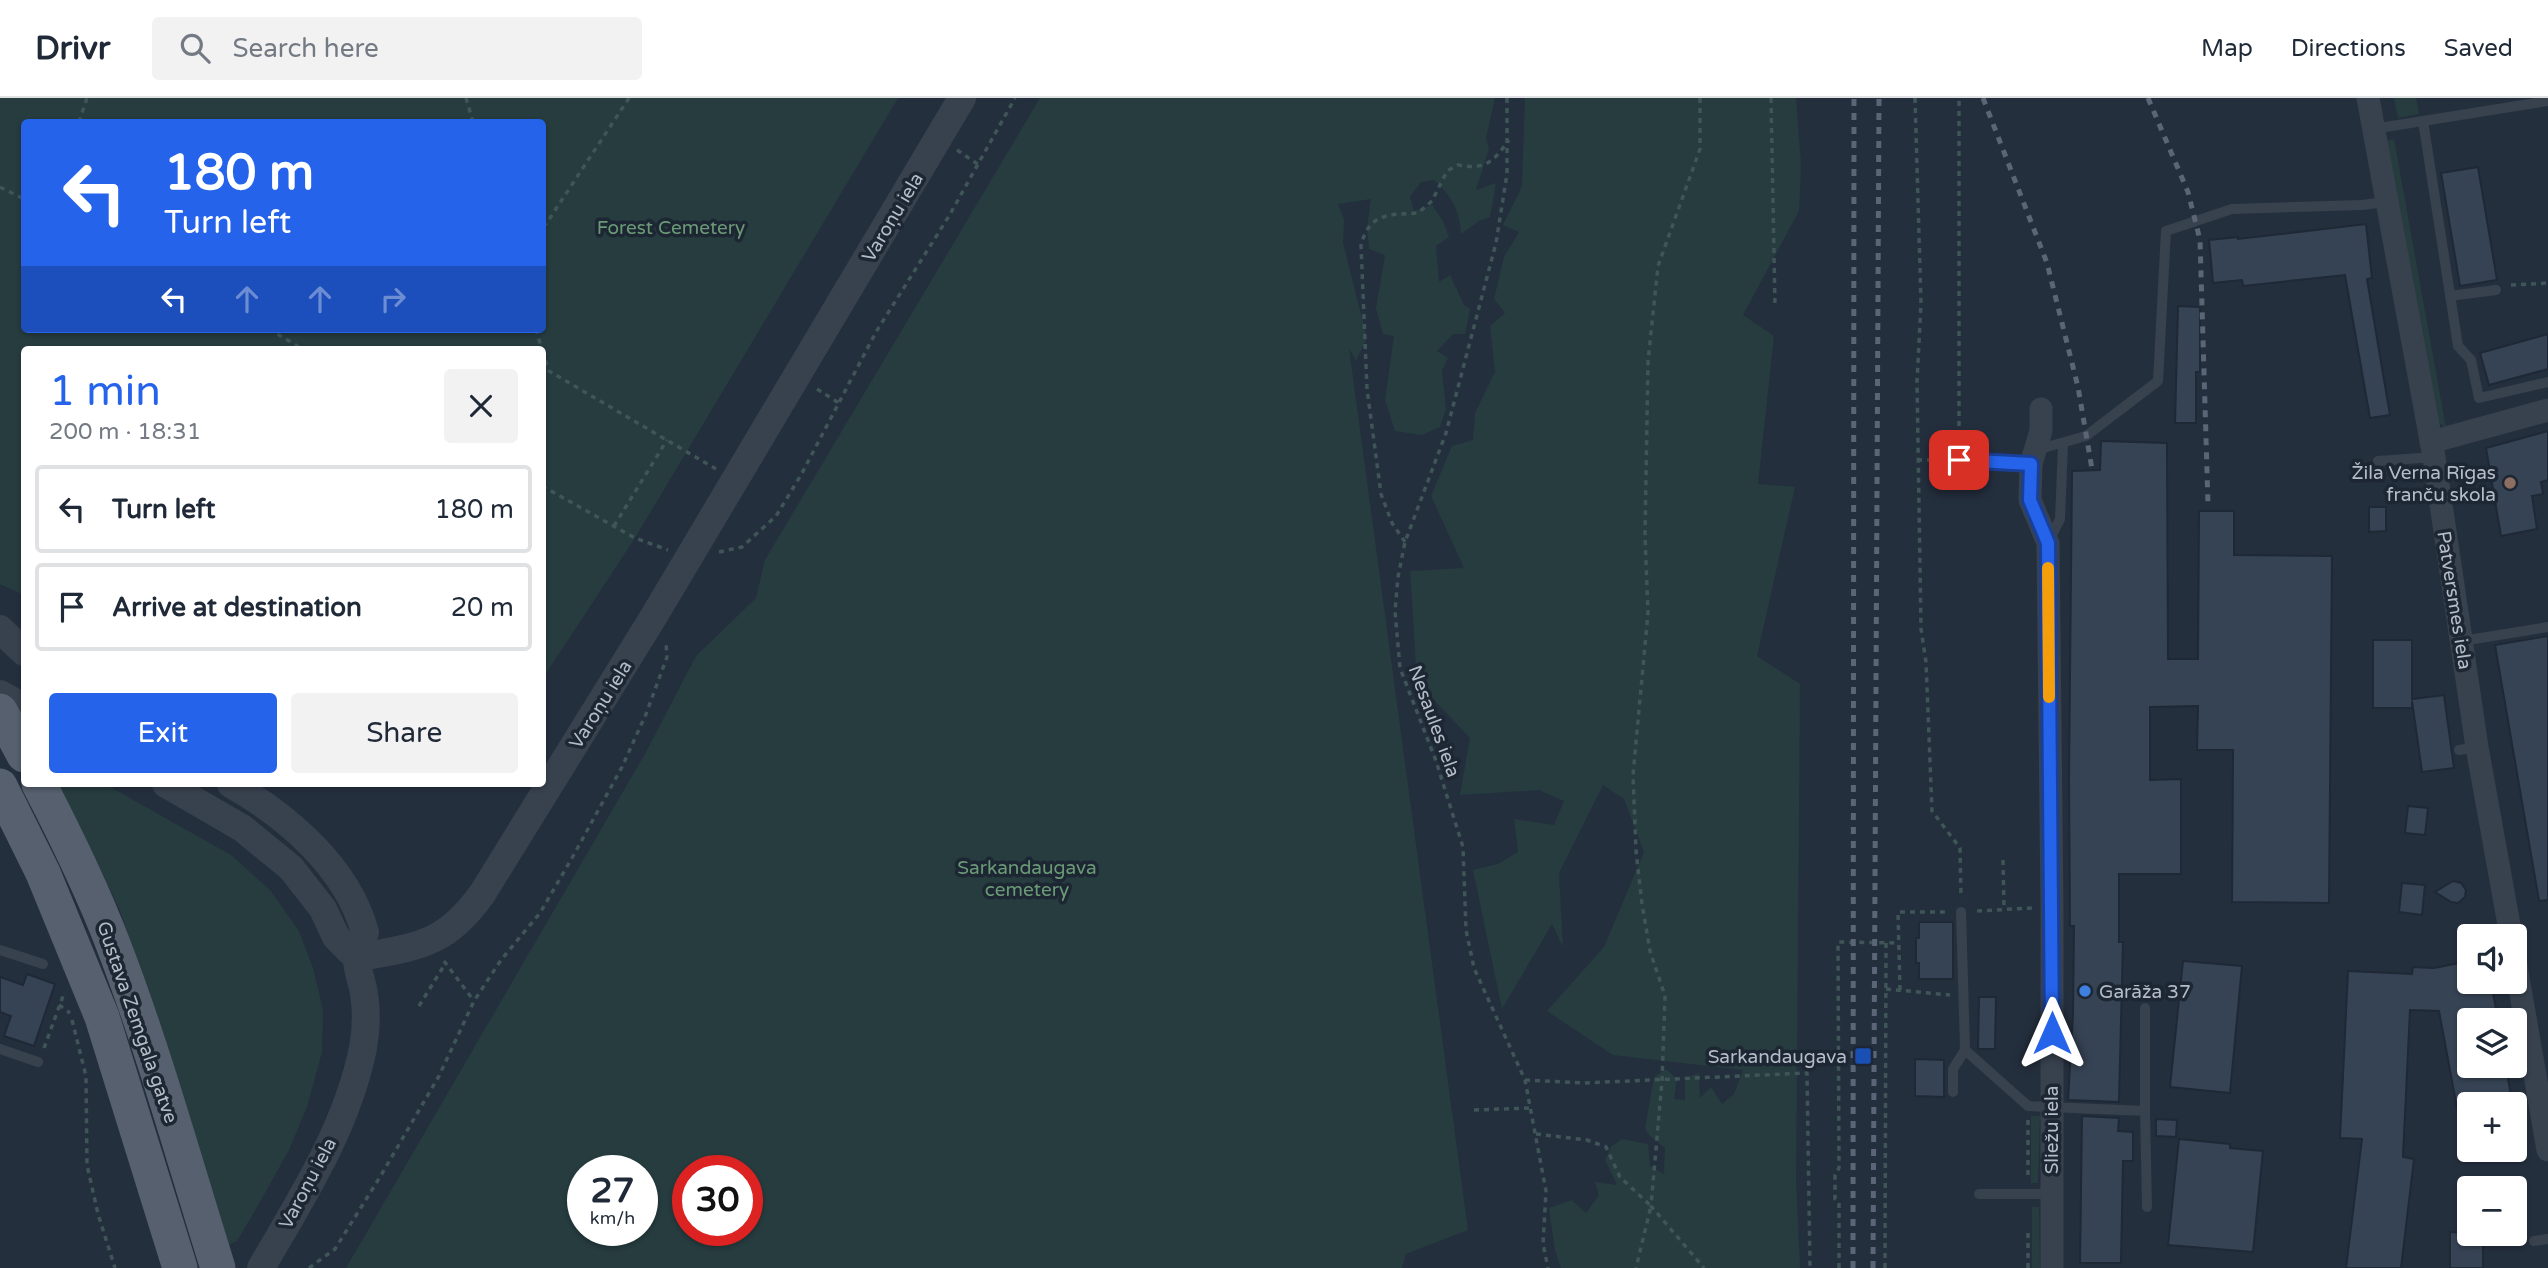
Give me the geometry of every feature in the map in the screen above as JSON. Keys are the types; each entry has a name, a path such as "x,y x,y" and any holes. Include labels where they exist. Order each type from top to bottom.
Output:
{"main road":[{"path":"0,711 21,750"},
{"name":"Gustava Zemgala gatve","path":"0,786 43,873 103,1017 180,1268"},
{"name":"Gustava Zemgala gatve","path":"42,787 73,849 113,943 156,1065 218,1268"}],"street":[{"name":"Varoņu iela","path":"261,1268 318,1168 354,1084 363,1047 366,1019 365,995 357,958 439,952 454,927 482,894 736,481 962,98"},
{"name":"Patversmes iela","path":"2368,98 2432,449 2462,641 2468,748 2508,924"},
{"name":"Sliežu iela","path":"2041,408 2041,431 2033,457 2030,500 2048,543 2052,1268"},
{"path":"2432,449 2548,410"},
{"path":"0,629 21,649"},
{"path":"0,694 21,705"},
{"path":"171,787 242,828 291,868 323,909 336,937 357,958 365,932 357,910 336,876 298,832 236,787"},
{"path":"2521,994 2548,1150"}],"lane":[{"path":"2373,129 2548,101"},
{"path":"2423,121 2458,346 2471,360 2479,398 2548,382"},
{"path":"1959,460 2033,457 2086,436 2158,381 2166,231 2232,209 2387,202"},
{"path":"2450,296 2496,290"},
{"path":"2048,543 2060,519 2063,443"},
{"path":"2378,461 2432,449"},
{"path":"2462,641 2548,627"},
{"path":"1953,1092 1953,1069 1965,1050 1961,912"},
{"path":"0,950 43,964"},
{"path":"2145,1008 2147,1207"},
{"path":"0,1049 38,1062"},
{"path":"1965,1050 2028,1106 2145,1111"},
{"path":"1979,1194 2051,1194"},
{"path":"2534,1241 2548,1239"}],"path":[{"path":"80,119 87,98"},
{"path":"466,98 472,119"},
{"path":"546,224 629,98"},
{"path":"546,488 635,538 689,558 742,547 776,516 801,475 876,332 949,216 1015,98"},
{"name":"Nesaules iela","path":"1507,98 1507,174 1496,243 1446,433 1405,542 1395,611 1400,668 1436,761 1463,847 1466,930 1474,968 1525,1080 1546,1191 1543,1244 1548,1268"},
{"path":"1636,1268 1651,1206 1665,996 1650,951 1642,904 1636,851 1633,775 1648,613 1645,536 1648,361 1658,266 1700,149 1700,98"},
{"path":"1771,98 1775,307"},
{"path":"1915,98 1921,303 1917,382 1921,629 1926,662 1932,811 1960,849 1961,912"},
{"path":"1917,460 1959,460 1959,98"},
{"path":"1405,542 1392,523 1381,494 1367,389 1361,245 1365,230 1375,219 1393,214 1418,213 1432,201 1447,171 1458,165 1475,168 1495,160 1509,139"},
{"path":"0,187 21,198"},
{"path":"2496,290 2503,286 2548,283"},
{"path":"276,333 297,346"},
{"path":"546,362 549,371 736,481"},
{"path":"614,526 667,440"},
{"path":"309,1268 335,1249 380,1177 439,1076 474,1001 501,960 540,913 622,767 667,657 666,634 654,616"},
{"path":"2003,860 2004,909"},
{"path":"1839,1268 1839,1203 1835,1199 1835,1175 1839,1168 1838,942 1899,943"},
{"path":"1885,1268 1886,942"},
{"path":"439,952 474,1001"},
{"path":"419,1006 439,952"},
{"path":"38,1062 64,993 55,971 43,964"},
{"path":"1886,989 1962,997"},
{"path":"59,1005 69,1012 86,1076 87,1165 98,1214 115,1268"},
{"path":"1525,1080 1584,1083 1807,1073 1810,1268"},
{"path":"1474,1111 1531,1108"},
{"path":"1536,1134 1587,1140 1606,1147 1620,1177 1651,1206 1704,1268"}],"green space":[{"name":"Forest Cemetery","path":"0,98 898,98 635,538 546,673 546,346 21,346 21,594 0,584"},
{"name":"Sarkandaugava cemetery","path":"1040,98 1495,98 1486,138 1489,149 1476,190 1496,183 1490,217 1479,221 1461,234 1454,204 1434,180 1421,182 1410,197 1414,211 1432,205 1443,221 1449,237 1436,246 1439,282 1450,275 1464,305 1470,309 1465,334 1453,334 1437,351 1448,358 1442,371 1446,409 1440,427 1422,435 1395,431 1385,400 1394,336 1383,334 1376,308 1385,255 1369,249 1367,227 1371,199 1338,204 1344,219 1343,242 1367,338 1356,361 1349,348 1468,1230 1406,1254 1402,1268 346,1268 646,752 696,656 756,598 765,560"},
{"path":"1525,98 1796,98 1801,164 1799,211 1743,315 1774,336 1758,484 1795,487 1757,656 1800,684 1796,1180 1800,1268 1561,1268 1555,1251 1549,1208 1572,1200 1586,1213 1599,1195 1595,1182 1617,1185 1605,1160 1611,1147 1622,1139 1648,1144 1650,1166 1664,1174 1665,1148 1649,1135 1645,1128 1654,1077 1666,1069 1677,1079 1674,1099 1685,1100 1685,1078 1699,1073 1700,1098 1711,1087 1722,1104 1734,1094 1743,1070 1613,1055 1547,1011 1604,947 1644,852 1624,799 1603,785 1559,873 1563,947 1552,924 1502,1009 1473,870 1498,864 1518,852 1514,819 1554,825 1564,801 1539,790 1460,795 1470,738 1417,682 1410,571 1464,568 1431,496 1452,446 1473,440 1475,413 1495,372 1490,326 1505,313 1494,299 1504,257 1519,232 1503,225 1522,186"},
{"path":"2394,98 2416,98 2419,114 2398,118"},
{"path":"2394,139 2446,428 2438,422 2387,141"},
{"path":"59,787 110,787 231,855 270,890 299,931 313,968 323,1010 322,1052 307,1107 289,1150 256,1209 237,1241 228,1245 120,910"},
{"path":"2031,1116 2040,1116 2038,1183 2031,1183"},
{"path":"2032,1207 2039,1207 2040,1268 2032,1268"}],"building":[{"path":"2478,167 2497,280 2460,286 2441,173"},
{"path":"2366,224 2372,278 2367,279 2390,415 2370,418 2345,275 2243,286 2242,280 2213,283 2209,240"},
{"path":"2178,306 2200,307 2200,372 2196,372 2196,423 2175,423"},
{"path":"2548,334 2548,369 2489,385 2480,353"},
{"name":"Žila Verna Rīgas franču skola","path":"2548,431 2548,480 2541,482 2543,494 2532,496 2537,529 2501,536 2486,448"},
{"path":"2101,441 2167,443 2168,659 2198,659 2199,511 2234,511 2234,555 2332,556 2329,903 2232,902 2233,750 2197,750 2198,706 2150,707 2150,780 2181,779 2181,874 2119,874 2119,942 2123,942 2119,1102 2068,1100 2074,926 2070,926 2069,779 2072,471 2100,470"},
{"path":"2369,507 2386,507 2386,531 2369,532"},
{"path":"2548,636 2548,900 2539,901 2495,645"},
{"path":"2373,640 2412,640 2412,699 2444,695 2454,768 2422,772 2412,701 2412,708 2373,708"},
{"path":"2408,806 2428,808 2425,835 2405,833"},
{"path":"2453,881 2461,883 2466,890 2465,897 2458,903 2451,902 2435,892"},
{"path":"2402,883 2425,885 2422,915 2399,912"},
{"path":"1919,922 1953,922 1953,979 1919,979 1916,938 1919,938"},
{"path":"2183,961 2242,966 2230,1093 2170,1087"},
{"path":"2457,963 2457,994 2493,994 2496,1008 2457,1008 2457,1078 2508,1078 2510,1092 2457,1092 2457,1108 2439,1011 2410,1010 2403,1157 2414,1159 2401,1268 2346,1268 2362,1139 2340,1138 2348,971 2412,974 2413,967 2434,968"},
{"path":"27,974 55,984 34,1046 4,1036 11,1016 0,1012 0,977 23,985"},
{"path":"1979,997 1996,997 1995,1049 1978,1049"},
{"path":"1915,1059 1944,1060 1944,1097 1915,1096"},
{"path":"2082,1116 2119,1118 2118,1131 2133,1132 2133,1161 2123,1161 2121,1263 2080,1263"},
{"path":"2156,1119 2177,1120 2176,1137 2156,1136"},
{"path":"2179,1139 2230,1144 2230,1148 2263,1151 2253,1252 2168,1245"},
{"path":"2450,1232 2457,1232 2457,1246 2483,1246 2483,1268 2450,1268"}],"railway":[{"path":"1853,1268 1854,98"},
{"path":"1873,1268 1879,98"},
{"path":"1983,98 2047,263 2078,387 2092,469"},
{"path":"2148,98 2188,192 2200,240 2208,504"}],"slow traffic":[{"path":"2048,568 2049,697"}],"place":[{"name":"Žila Verna Rīgas franču skola","path":"2510,483"},
{"name":"Garāža 37","path":"2085,991"},
{"name":"Sarkandaugava","path":"1863,1056"}],"route":[{"path":"1959,460 2031,464 2030,500 2048,543 2052,1033"}]}
